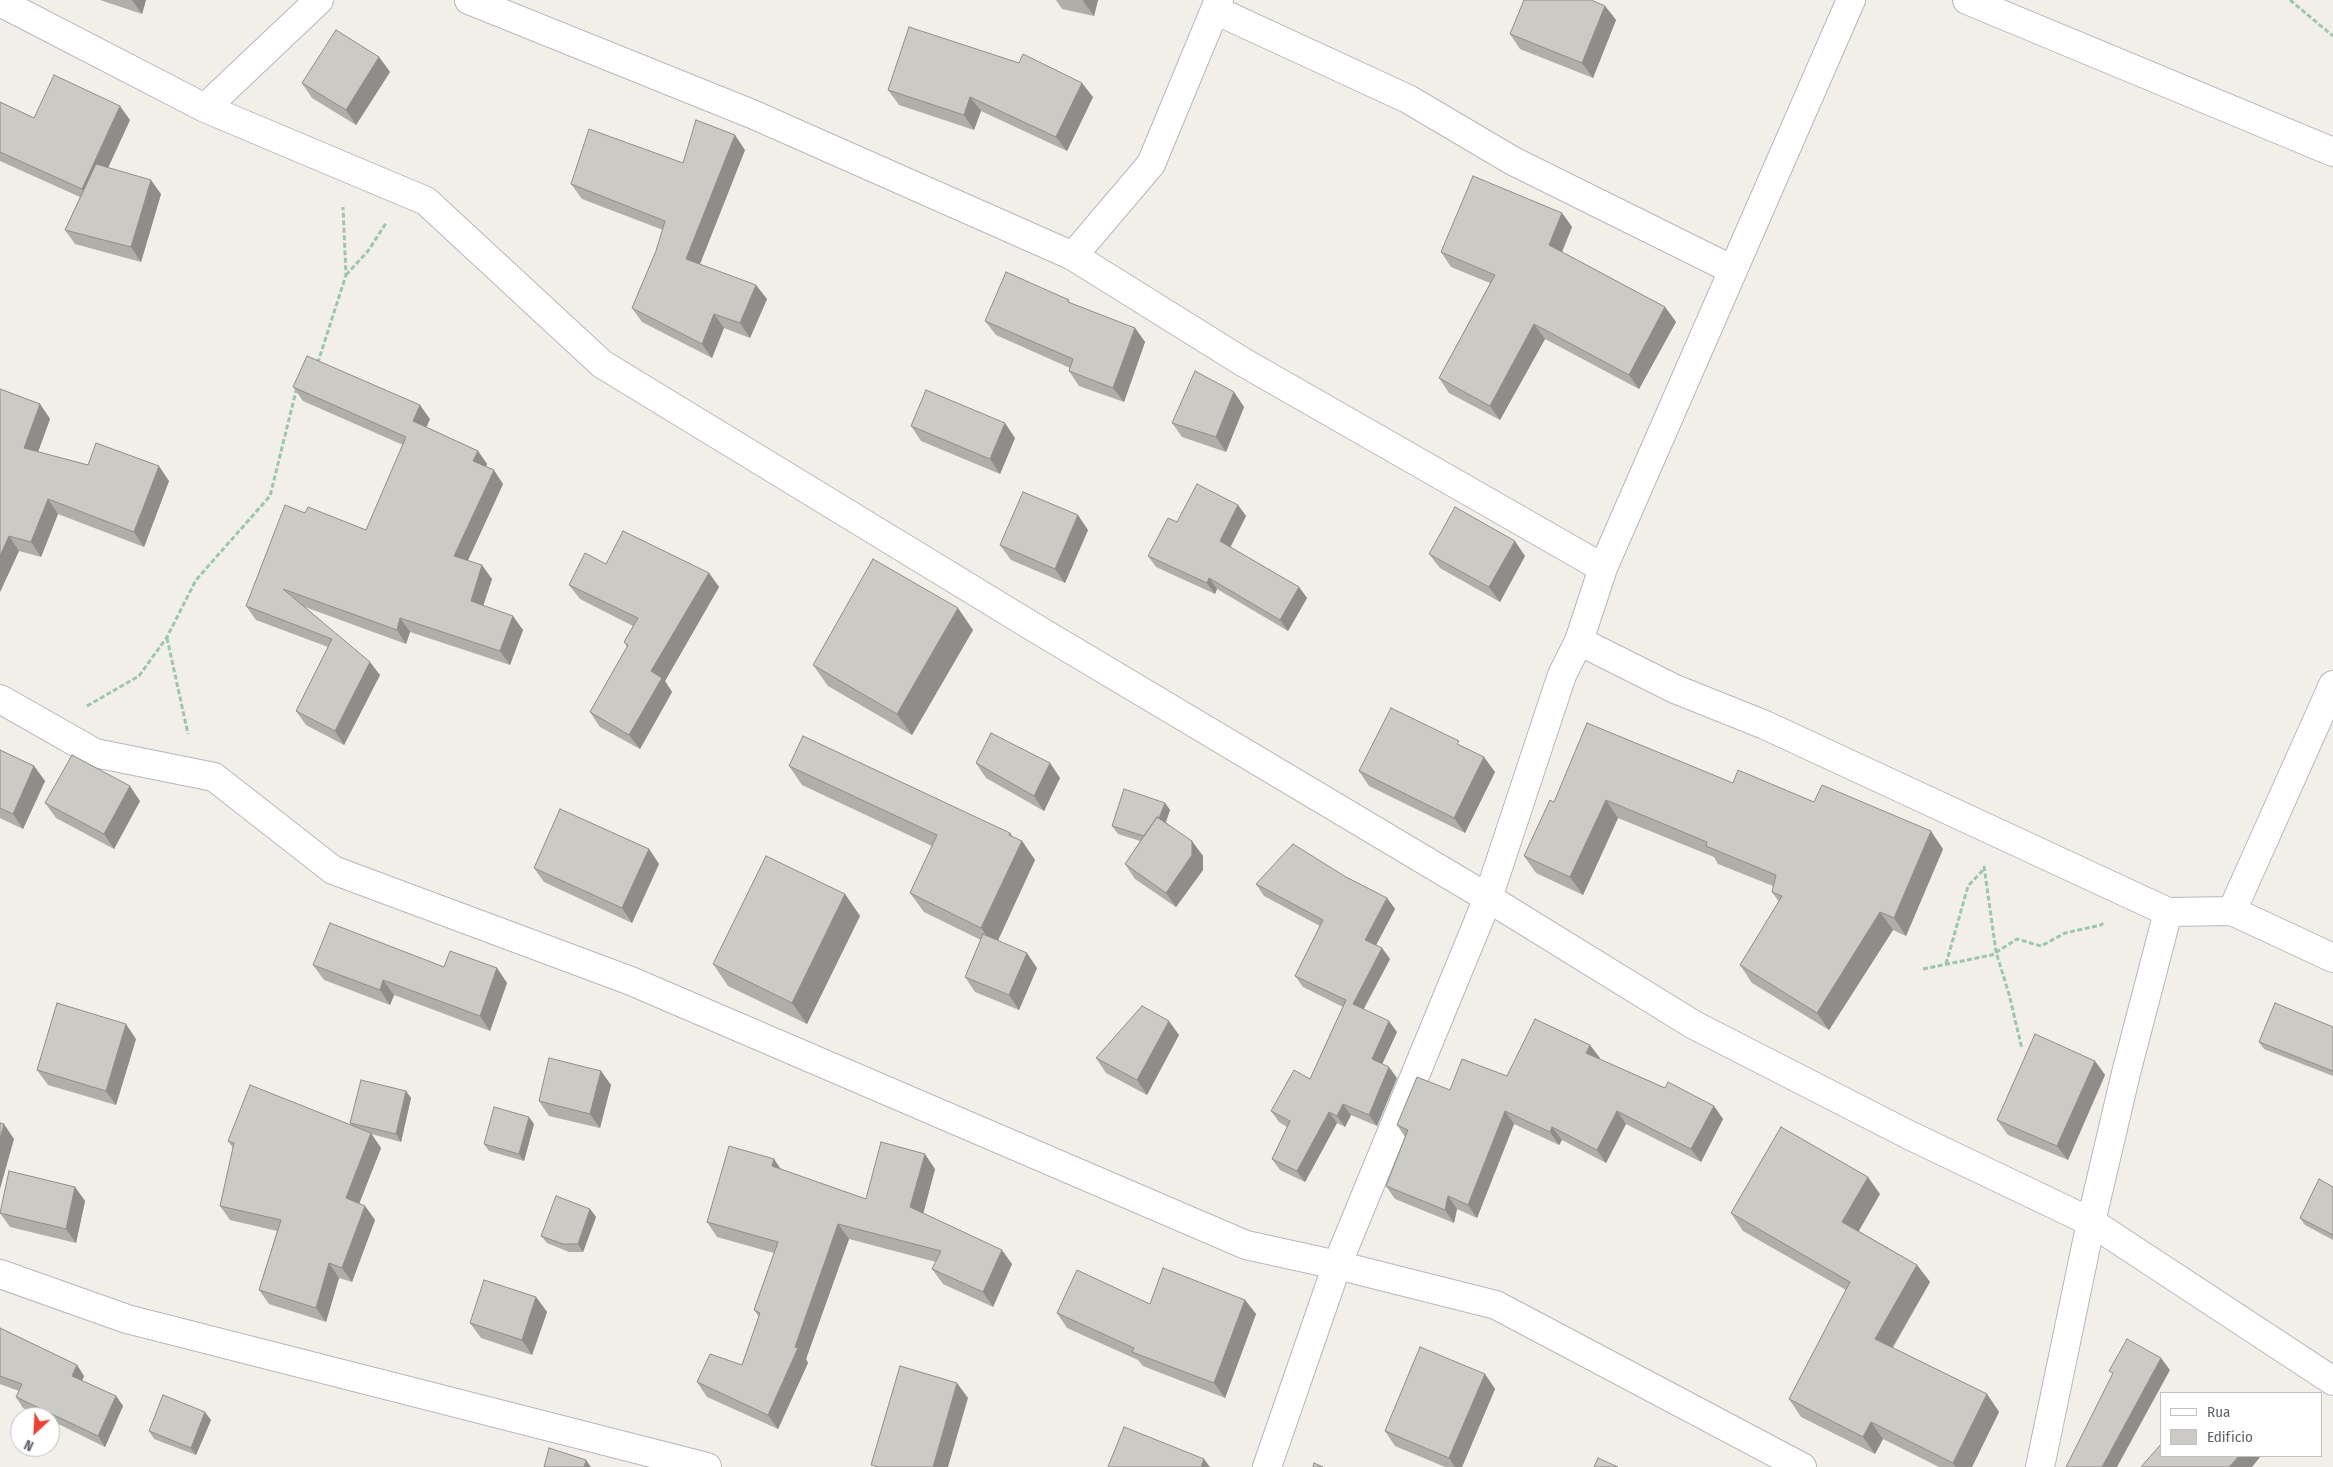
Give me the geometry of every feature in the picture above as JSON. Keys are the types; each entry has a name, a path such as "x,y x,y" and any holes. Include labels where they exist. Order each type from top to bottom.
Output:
{"street":[{"path":"205,108 320,0"},
{"path":"469,0 752,114 1073,256 1243,362 1603,568"},
{"path":"1267,1467 1337,1265 1488,898 1562,675 1579,641 1603,568 1851,0"},
{"path":"1967,0 2333,152"},
{"path":"0,2 205,108 426,201 602,364 1040,631 1488,898 1694,1025 1910,1134 2091,1222 2333,1381"},
{"path":"1073,256 1151,164 1217,5 1408,99 1513,161 1733,270"},
{"path":"1579,641 1675,689 1766,725 2168,912 2232,911 2333,958"},
{"path":"2232,911 2333,685"},
{"path":"0,699 95,754 214,777 333,870 630,981 1246,1245 1337,1265 1496,1306 1802,1467"},
{"path":"2040,1467 2091,1222 2126,1073 2168,912"},
{"path":"0,1274 127,1318 707,1467"}],"path":[{"path":"2290,0 2333,36"},
{"path":"314,366 320,359 346,275 344,215 332,162"},
{"path":"346,275 368,251 388,220 426,201"},
{"path":"49,728 139,676 167,637 196,580 270,496 296,388 302,381"},
{"path":"167,637 192,750 214,777"},
{"path":"1984,826 1984,869 1996,952 2009,994 2022,1049"},
{"path":"1946,964 1968,886 1984,869"},
{"path":"1923,969 1996,952 2017,939 2041,946 2065,933 2101,925 2127,893"}],"building":[{"path":"1524,0 1591,0 1605,6 1582,63 1510,34"},
{"path":"909,27 1019,63 1023,54 1082,83 1056,137 970,97 964,115 888,90"},
{"path":"336,30 379,57 346,110 302,83"},
{"path":"54,75 120,106 82,189 0,152 0,102 34,118"},
{"path":"696,120 735,135 686,259 756,285 740,323 714,314 702,344 632,308 656,251 665,221 571,184 589,129 683,163"},
{"path":"96,164 151,180 131,247 65,230"},
{"path":"1473,176 1562,213 1549,245 1665,307 1629,375 1534,324 1490,406 1439,378 1495,275 1441,252"},
{"path":"1006,272 1069,300 1068,302 1135,328 1113,388 1069,371 1073,359 985,321"},
{"path":"307,356 420,405 413,421 478,451 473,461 494,470 454,556 482,565 471,601 513,616 500,651 400,618 397,630 283,589 370,662 335,731 296,711 332,639 246,606 285,505 305,513 308,507 366,530 406,437 293,387"},
{"path":"1195,371 1234,392 1216,437 1172,423"},
{"path":"0,389 40,404 24,448 88,465 96,443 159,466 134,532 48,499 31,542 9,536 0,556"},
{"path":"926,390 1005,423 990,459 911,426"},
{"path":"1197,484 1238,505 1220,541 1299,587 1280,620 1209,578 1207,583 1148,556 1168,518 1177,522"},
{"path":"1023,492 1078,515 1055,569 1000,545"},
{"path":"1455,507 1515,541 1489,587 1429,554"},
{"path":"623,531 709,573 651,671 662,678 629,735 590,712 628,645 624,642 638,618 569,585 585,553 606,564"},
{"path":"873,559 958,608 897,714 813,665"},
{"path":"1391,708 1459,741 1457,744 1484,757 1454,818 1359,771"},
{"path":"1587,723 1733,783 1738,770 1814,802 1822,785 1931,831 1894,918 1880,912 1817,1013 1740,965 1782,896 1772,892 1776,875 1706,846 1707,842 1606,800 1570,877 1524,856 1550,800 1554,802"},
{"path":"991,733 1050,763 1034,796 976,763"},
{"path":"803,736 1010,833 1009,835 1022,841 981,928 910,893 937,835 789,766"},
{"path":"0,750 34,766 13,814 0,808"},
{"path":"72,755 130,786 104,834 45,803"},
{"path":"1124,789 1165,803 1159,818 1157,817 1144,836 1112,826"},
{"path":"560,809 649,849 622,908 534,868"},
{"path":"1157,817 1192,841 1192,855 1166,893 1125,864"},
{"path":"1293,844 1346,877 1387,898 1365,940 1382,948 1353,1004 1389,1021 1372,1059 1389,1067 1369,1115 1343,1104 1337,1116 1329,1112 1297,1171 1272,1159 1290,1121 1271,1111 1294,1070 1310,1079 1346,1000 1295,976 1323,920 1256,884"},
{"path":"766,856 845,894 792,1003 713,964"},
{"path":"330,923 444,967 450,951 497,968 480,1016 383,980 380,990 313,965"},
{"path":"983,934 1027,953 1009,995 965,977"},
{"path":"57,1003 126,1024 106,1091 37,1070"},
{"path":"2275,1003 2333,1027 2333,1071 2259,1042"},
{"path":"1142,1006 1169,1021 1137,1080 1096,1058"},
{"path":"1535,1019 1590,1045 1586,1053 1665,1088 1668,1082 1714,1106 1691,1149 1617,1111 1597,1150 1552,1127 1550,1132 1505,1111 1468,1205 1448,1196 1445,1210 1386,1186 1408,1130 1397,1125 1417,1077 1450,1090 1462,1059 1507,1076"},
{"path":"2035,1034 2095,1061 2057,1146 1997,1120"},
{"path":"549,1058 601,1071 590,1114 539,1101"},
{"path":"361,1080 406,1091 396,1134 350,1123"},
{"path":"250,1085 371,1133 346,1198 365,1206 342,1268 329,1263 316,1308 259,1290 281,1220 220,1206 234,1143 228,1141"},
{"path":"494,1107 529,1117 519,1154 484,1144"},
{"path":"0,1123 4,1124 0,1139"},
{"path":"1781,1127 1868,1177 1842,1222 1917,1265 1875,1339 1987,1394 1953,1463 1871,1422 1863,1437 1789,1399 1850,1282 1731,1213"},
{"path":"881,1142 925,1154 910,1207 1002,1250 983,1292 932,1269 941,1251 838,1224 795,1347 798,1348 768,1415 697,1382 710,1354 742,1365 760,1313 754,1310 778,1242 707,1222 729,1146 774,1159 772,1166 866,1199"},
{"path":"9,1171 75,1187 66,1229 0,1213"},
{"path":"2319,1179 2333,1187 2333,1235 2300,1218"},
{"path":"556,1196 590,1209 578,1244 563,1244 541,1236"},
{"path":"1163,1268 1245,1300 1214,1383 1132,1352 1134,1348 1057,1313 1077,1270 1150,1304"},
{"path":"484,1280 536,1297 522,1340 470,1323"},
{"path":"0,1328 77,1365 72,1376 116,1396 98,1436 60,1418 60,1407 37,1407 16,1397 22,1384 0,1376"},
{"path":"2127,1339 2161,1358 2102,1467 2066,1467 2113,1373 2109,1371"},
{"path":"1420,1347 1485,1374 1449,1458 1385,1431"},
{"path":"900,1366 957,1383 933,1467 878,1467 871,1465"},
{"path":"163,1395 205,1412 191,1448 149,1431"},
{"path":"1124,1427 1204,1459 1201,1467 1108,1467"},
{"path":"2160,1445 2160,1457 2238,1457 2229,1467 2141,1467"},
{"path":"549,1448 586,1460 584,1467 544,1467"},
{"path":"1598,1458 1618,1467 1594,1467"},
{"path":"1314,1463 1323,1467 1313,1467"}]}
